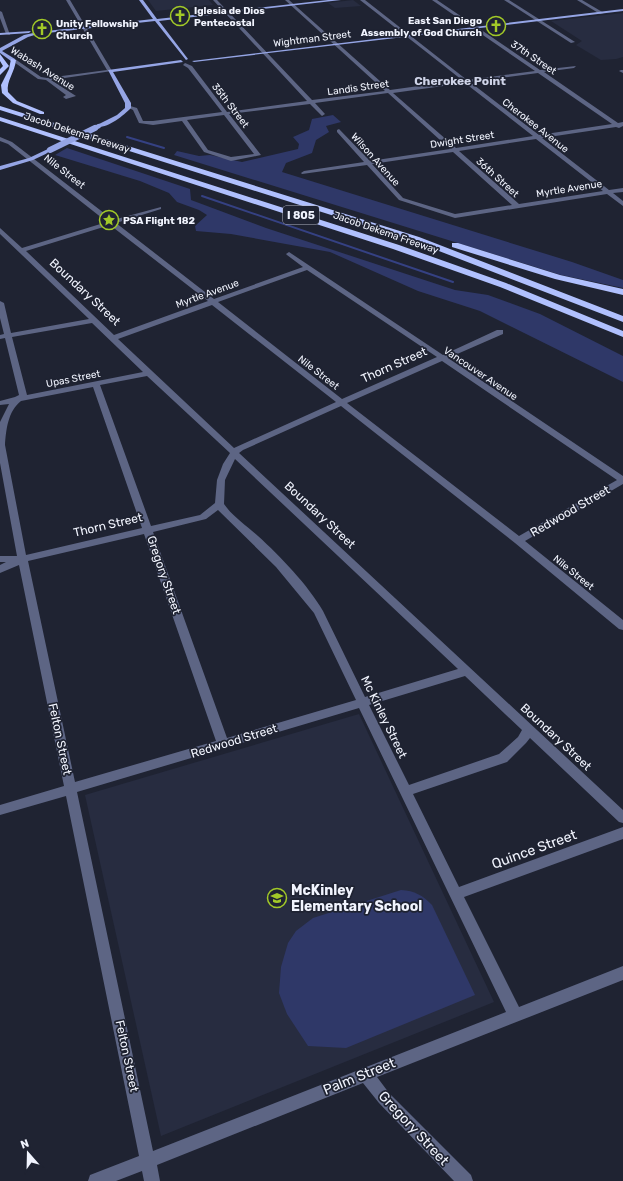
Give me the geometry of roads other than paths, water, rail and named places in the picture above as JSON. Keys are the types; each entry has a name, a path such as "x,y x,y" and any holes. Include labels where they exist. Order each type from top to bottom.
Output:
{"highway":[{"path":"0,56 6,66 0,73"},
{"path":"12,60 12,69 4,85 4,91 8,97 19,104 79,127 92,137"},
{"name":"Jacob Dekema Freeway","path":"0,108 368,224 471,259 623,319"},
{"name":"Jacob Dekema Freeway","path":"0,119 339,227 548,302 623,334"},
{"path":"0,126 147,166"},
{"path":"368,224 413,231 558,277 623,292"},
{"path":"454,267 623,343"}],"main road":[{"name":"35th Street","path":"141,0 187,63"},
{"path":"0,35 339,0"},
{"name":"Wightman Street","path":"110,71 623,10"},
{"path":"0,51 26,36 47,31"},
{"name":"Wabash Avenue","path":"0,51 12,60"},
{"path":"0,168 31,159 125,112 129,106 110,71"}],"street":[{"path":"68,0 110,71"},
{"path":"215,0 263,53 322,114"},
{"name":"36th Street","path":"287,0 518,207"},
{"name":"Cherokee Avenue","path":"362,0 623,204"},
{"name":"37th Street","path":"434,0 621,126"},
{"path":"506,0 573,42"},
{"path":"579,0 602,13"},
{"path":"0,12 8,34"},
{"name":"Wabash Avenue","path":"12,60 40,78 47,79 73,96 66,97"},
{"name":"35th Street","path":"184,119 206,151 231,159 258,155 187,63"},
{"name":"Landis Street","path":"129,106 135,109 139,116 139,121 144,123 574,67"},
{"name":"Wightman Street","path":"47,79 110,71"},
{"name":"Dwight Street","path":"304,173 538,137 621,126"},
{"name":"Wilson Avenue","path":"339,131 401,199"},
{"name":"Nile Street","path":"0,140 10,143 114,222 213,302 518,541 623,626"},
{"name":"Myrtle Avenue","path":"401,199 455,216 471,215 623,190"},
{"path":"22,250 159,208"},
{"name":"Boundary Street","path":"0,230 3,236 22,250 149,373 467,672 529,728 623,818"},
{"name":"Vancouver Avenue","path":"288,254 623,480"},
{"name":"Myrtle Avenue","path":"114,338 308,267"},
{"path":"0,303 23,394 20,399"},
{"path":"0,337 95,320"},
{"name":"Thorn Street","path":"234,452 500,332"},
{"name":"Upas Street","path":"0,403 149,373"},
{"name":"Gregory Street","path":"96,384 223,744"},
{"name":"Felton Street","path":"20,399 12,404 6,417 2,429 0,445 22,559 152,1181"},
{"path":"219,504 221,498 220,486 234,452"},
{"name":"Redwood Street","path":"518,541 623,480"},
{"name":"Thorn Street","path":"0,569 22,559 203,517 219,504"},
{"name":"Mc Kinley Street","path":"219,504 223,510 254,539 305,592 318,611 515,1015"},
{"name":"Thorn Street","path":"0,559 22,559"},
{"name":"Redwood Street","path":"0,810 467,672"},
{"path":"406,791 503,758 522,740 529,728"},
{"name":"Quince Street","path":"456,894 623,833"},
{"name":"Palm Street","path":"96,1181 623,973"},
{"name":"Gregory Street","path":"365,1074 384,1098 465,1181"}],"waterway":[{"path":"127,137 164,148"},
{"path":"202,196 453,282"}],"place":[{"name":"Iglesia de Dios Pentecostal","path":"180,16"},
{"name":"East San Diego Assembly of God Church","path":"496,26"},
{"name":"Unity Fellowship Church","path":"42,29"},
{"name":"PSA Flight 182","path":"109,220"},
{"name":"McKinley Elementary School","path":"277,898"}],"district":[{"name":"Cherokee Point","path":"460,81"}]}
